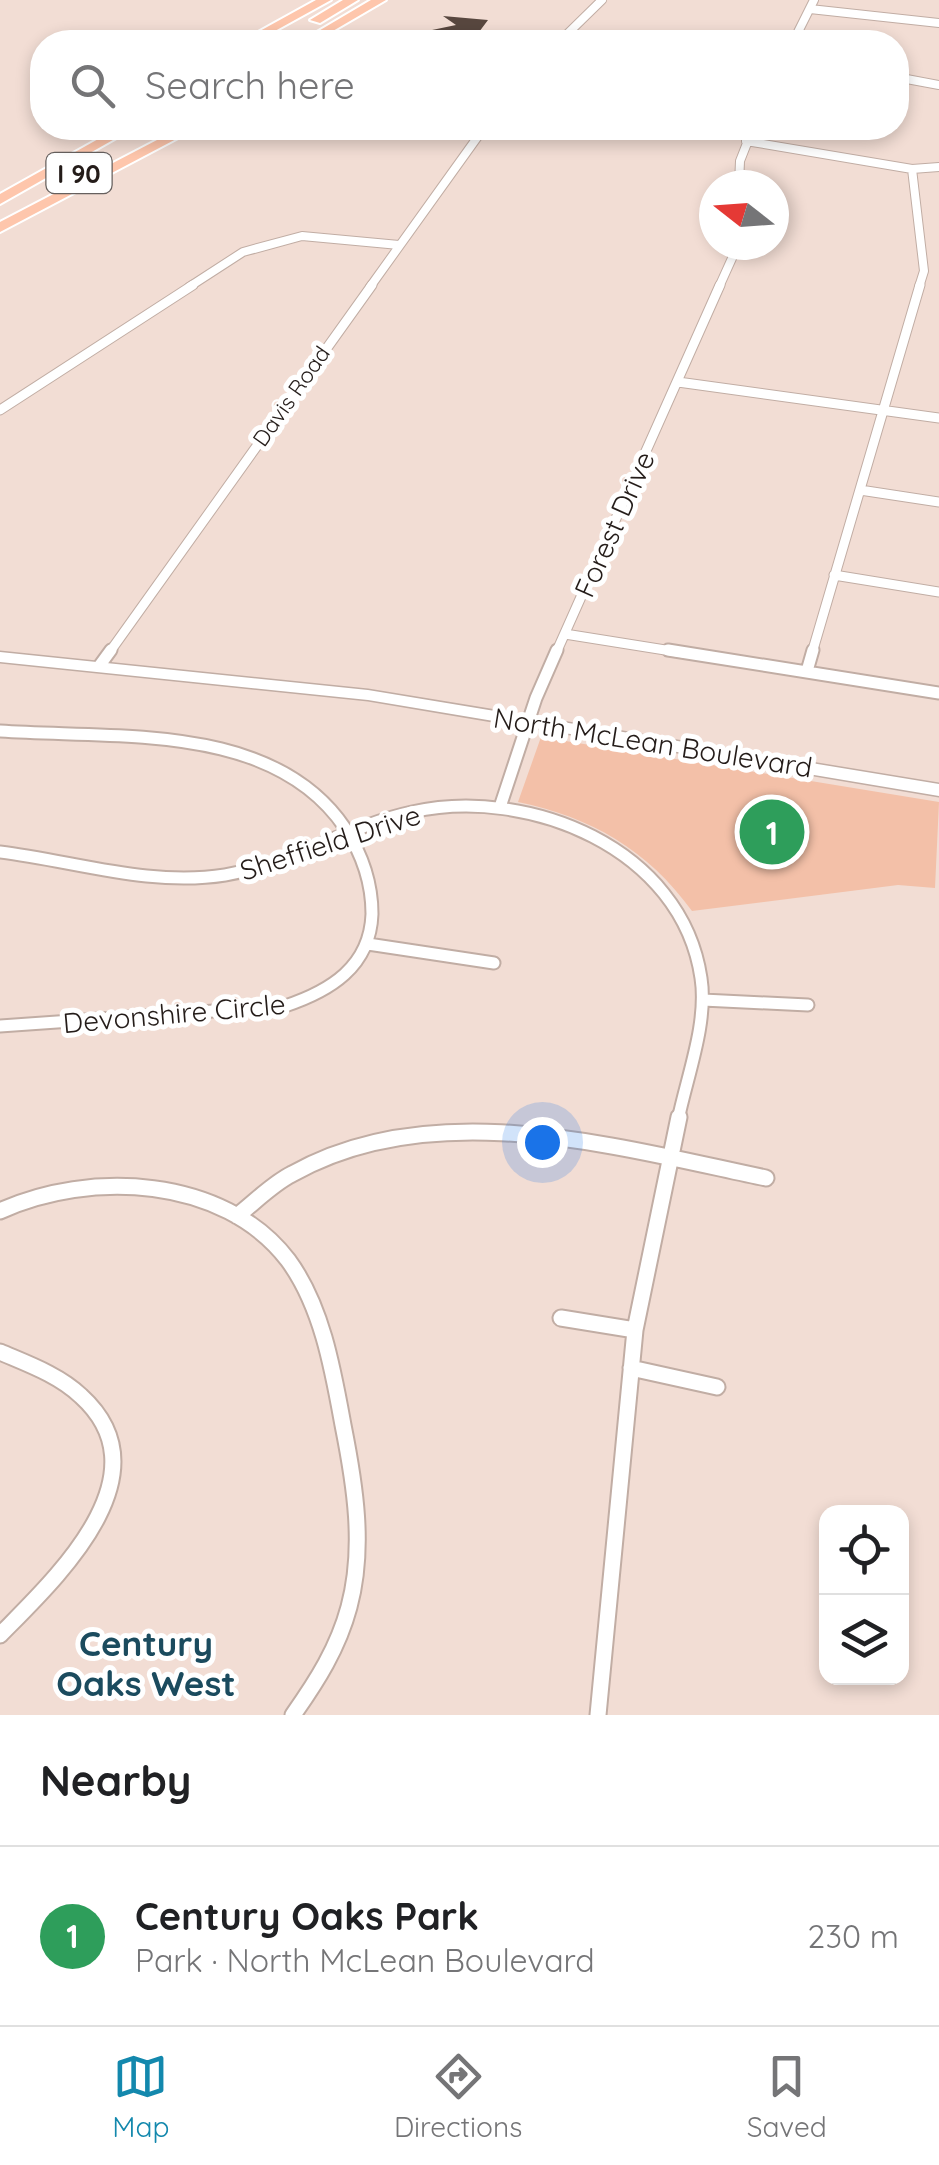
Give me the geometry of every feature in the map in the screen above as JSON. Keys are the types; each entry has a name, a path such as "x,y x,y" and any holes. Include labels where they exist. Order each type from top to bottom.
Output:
{"highway":[{"path":"269,30 326,0"},
{"path":"298,30 352,0"},
{"path":"327,30 380,0"},
{"path":"352,30 401,0"},
{"path":"0,186 75,140"},
{"name":"I 90","path":"0,200 106,140"},
{"name":"I 90","path":"0,219 137,140"},
{"path":"0,228 167,140"}],"main road":[{"path":"0,656 100,665"},
{"name":"North McLean Boulevard","path":"100,665 368,695 939,790"}],"street":[{"path":"571,30 602,0"},
{"path":"800,30 814,0"},
{"path":"810,10 939,24"},
{"path":"909,80 939,86"},
{"name":"Davis Road","path":"100,665 475,140"},
{"path":"740,170 746,141 912,169 939,167"},
{"path":"807,671 924,271 912,169"},
{"path":"0,410 243,252 302,236 399,244"},
{"name":"Forest Drive","path":"500,808 528,723 565,634 731,260"},
{"path":"924,271 936,272"},
{"path":"678,382 939,418"},
{"path":"860,490 939,502"},
{"path":"834,575 939,592"},
{"path":"565,634 939,692"},
{"path":"0,731 246,755 281,768 308,785 347,832 369,880 368,944 494,963"},
{"name":"Sheffield Drive","path":"0,852 161,877 196,878 245,871 347,832 428,808 500,808 582,830 633,863 663,892 685,926 700,965 703,1000 635,1330 598,1715"},
{"name":"Devonshire Circle","path":"0,1026 267,1011 312,998 333,986 355,966 368,944"},
{"path":"703,1000 808,1005"},
{"path":"237,1216 266,1190 308,1168 366,1146 412,1136 498,1134 766,1178"},
{"path":"0,1211 50,1192 111,1186 184,1196 237,1216 297,1270 317,1308 359,1504 357,1572 344,1621 320,1675 293,1715"},
{"path":"562,1318 635,1330"},
{"path":"0,1352 66,1385 91,1405 108,1433 113,1466 104,1506 90,1535 0,1635"},
{"path":"631,1368 717,1387"}],"shaded area":[{"path":"541,737 939,802 935,888 898,885 692,911 657,870 616,839 570,817 518,802"}],"building":[{"path":"443,16 488,20 480,30 432,30 456,25"}],"place":[{"name":"Century Oaks Park","path":"772,832"}],"district":[{"name":"Century Oaks West","path":"146,1663"}]}
